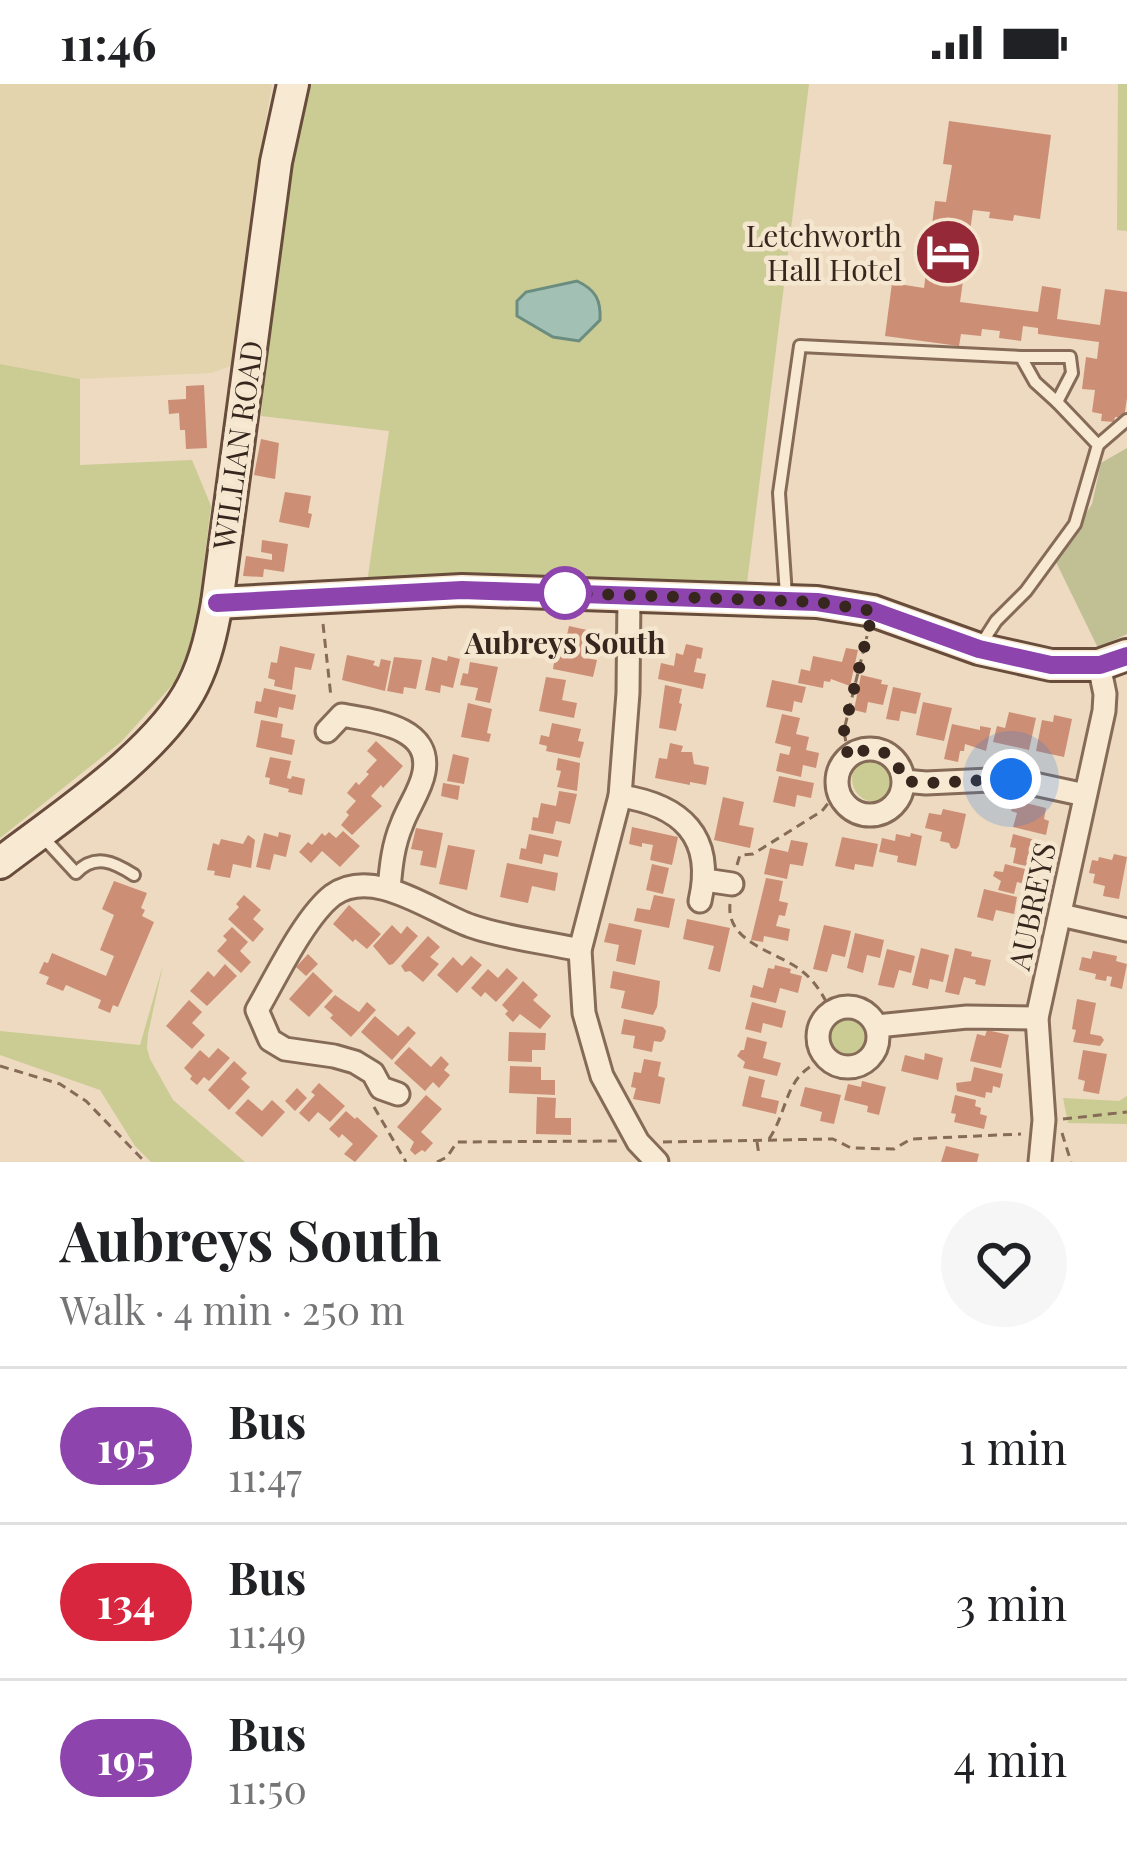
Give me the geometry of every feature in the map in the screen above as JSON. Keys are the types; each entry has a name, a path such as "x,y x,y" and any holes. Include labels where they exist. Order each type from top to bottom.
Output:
{"street":[{"name":"WILLIAN ROAD","path":"0,862 117,772 164,727 192,687 210,640 276,162 293,84"},
{"path":"217,603 462,590 817,602 873,611 979,649 1051,665 1113,660"},
{"path":"629,596 620,796 580,950 584,1013 602,1076 638,1142 657,1162"},
{"name":"AUBREYS","path":"1040,1162 1051,1126 1036,1018 1113,660"},
{"path":"333,714 403,730 423,754 425,770 400,827 389,889"},
{"path":"872,748 886,752 899,766 904,781 898,800 886,812 855,813 843,803 836,779 848,757 872,748"},
{"path":"904,781 1011,779 1084,795"},
{"path":"620,796 668,809 694,834 702,891 732,884"},
{"path":"383,1094 373,1073 355,1062 285,1049 270,1040 256,1010 307,926 332,896 350,887 389,889 473,927 580,950"},
{"path":"1061,915 1127,930"},
{"path":"852,1006 865,1011 877,1026 879,1040 873,1056 857,1067 845,1068 826,1059 817,1041 818,1028 831,1011 852,1006"},
{"path":"877,1026 967,1017 1036,1018"}],"lane":[{"path":"786,601 778,493 800,346 1070,357 1072,373 1057,402"},
{"path":"1021,357 1034,382 1098,445"},
{"path":"979,649 1075,524 1098,445 1127,420"},
{"path":"39,833 76,873 101,860 134,875"}],"path":[{"path":"321,598 333,714"},
{"path":"848,757 844,730 873,611"},
{"path":"831,1011 805,973 753,944 729,919 740,855 753,854 822,812 837,792"},
{"path":"768,1141 780,1124 794,1083 813,1064 826,1059"},
{"path":"0,1066 73,1092 145,1162"},
{"path":"383,1094 406,1162"},
{"path":"437,1162 457,1142 833,1139 851,1148 894,1149 911,1139 1051,1126 1127,1112"},
{"path":"1051,1126 1071,1162"},
{"path":"757,1141 760,1154"}],"shaded area":[{"path":"0,84 272,84 252,200 236,364 211,373 80,379 0,364"},
{"path":"577,281 593,292 600,313 600,320 579,341 553,337 517,316 517,301 526,292"}],"green space":[{"path":"305,84 809,84 747,583 367,583 389,431 261,416 283,166"},
{"path":"1118,84 1127,84 1127,231 1117,230"},
{"path":"0,364 80,379 80,465 192,460 211,506 195,636 174,683 121,742 0,838"},
{"path":"1127,448 1127,634 1098,648 1056,562 1092,504 1101,463"},
{"path":"875,756 891,763 898,779 891,795 875,802 859,795 852,779 859,763"},
{"path":"163,965 148,1034 150,1059 173,1100 245,1162 151,1162 135,1146 100,1090 0,1055 0,1031 140,1045"},
{"path":"848,1011 866,1019 874,1037 866,1055 848,1063 830,1055 822,1037 830,1019"},
{"path":"1127,1096 1127,1124 1068,1123 1063,1098 1119,1101"}],"building":[{"name":"Letchworth Hall Hotel","path":"949,121 1051,135 1040,219 989,218 990,212 973,210 960,302 1038,312 1042,286 1061,289 1057,319 1100,325 1105,289 1127,292 1124,418 1101,421 1102,414 1092,412 1095,390 1082,389 1086,357 1097,359 1099,342 1038,334 1038,328 1023,326 1021,341 999,338 1000,331 982,329 981,336 961,334 959,346 885,336 892,283 924,288 935,201 946,202 952,165 943,164"},
{"path":"204,385 207,448 186,449 179,413 169,414 168,400 186,399 186,386"},
{"path":"261,439 279,443 275,479 254,475"},
{"path":"285,492 311,496 309,528 279,522"},
{"path":"262,540 288,544 284,572 264,569 263,577 243,576 246,556 272,560 272,554 261,552"},
{"path":"569,626 587,630 582,657 597,660 593,677 553,669 556,651 563,653"},
{"path":"686,644 703,648 694,672 706,674 703,689 658,679 661,663 674,666 676,653 683,655"},
{"path":"280,646 315,654 311,670 295,667 292,690 274,686 275,680 268,678"},
{"path":"846,648 858,650 850,686 831,679 824,681 823,688 798,683 801,669 810,671 813,656 842,662"},
{"path":"347,655 375,661 373,665 379,667 381,659 391,661 385,691 342,680"},
{"path":"448,656 460,659 453,688 441,685 440,693 425,690 432,657 447,661"},
{"path":"394,657 422,660 416,689 404,687 403,694 387,691"},
{"path":"470,662 498,667 490,703 475,700 478,688 460,685"},
{"path":"861,675 888,685 883,705 868,702 866,713 854,710"},
{"path":"546,677 566,680 562,700 577,703 574,718 539,711"},
{"path":"772,680 806,687 802,703 794,701 792,712 766,707"},
{"path":"665,685 682,689 676,731 659,728"},
{"path":"893,687 921,693 916,714 901,711 899,721 886,719"},
{"path":"264,688 296,695 293,710 279,707 277,718 254,713"},
{"path":"923,702 952,708 944,741 916,735"},
{"path":"468,703 492,709 489,742 461,737"},
{"path":"1009,712 1036,718 1029,750 993,742 997,726 1005,728"},
{"path":"782,714 800,718 796,734 809,737 806,750 819,753 816,768 803,765 801,777 776,771 780,753 789,755 791,747 775,743"},
{"path":"1054,715 1072,719 1064,757 1036,751 1042,720 1053,722"},
{"path":"261,720 283,724 281,737 295,740 292,755 256,747"},
{"path":"552,723 581,729 580,758 546,751 547,746 539,744 541,735 549,737"},
{"path":"952,724 991,728 986,751 965,744 958,762 944,759"},
{"path":"376,741 403,766 371,796 382,806 352,835 341,825 356,801 347,793 377,760 367,751"},
{"path":"670,743 683,746 681,752 692,752 694,764 709,767 706,785 655,778 659,758 667,759"},
{"path":"453,754 469,758 464,784 447,781"},
{"path":"270,757 291,761 287,778 305,779 302,795 269,784 270,778 265,777"},
{"path":"558,758 580,763 577,791 557,787"},
{"path":"779,776 814,783 811,798 797,795 795,807 773,802"},
{"path":"443,783 460,786 458,800 441,796"},
{"path":"559,791 577,794 570,824 556,821 553,834 531,830 541,803 556,806"},
{"path":"723,797 744,802 739,825 754,828 750,848 714,840"},
{"path":"1014,800 1046,808 1046,835 1013,827"},
{"path":"943,809 966,814 956,849 940,841 942,832 925,828 929,813 941,815"},
{"path":"632,827 678,837 672,865 650,860 653,845 629,844"},
{"path":"416,828 443,833 436,868 420,865 423,851 411,849"},
{"path":"343,831 360,846 340,867 322,851 311,863 299,852 322,833 336,838"},
{"path":"279,832 291,835 286,857 274,854 270,870 256,867 264,833 278,837"},
{"path":"911,833 922,836 916,866 879,852 882,838 895,841 896,834 910,837"},
{"path":"529,834 562,841 558,857 544,854 542,864 519,859"},
{"path":"1013,834 1035,840 1031,852 1044,855 1040,869 1013,863"},
{"path":"248,835 255,840 251,868 233,864 230,878 207,870 213,843 219,845 221,839 243,844"},
{"path":"842,837 878,844 873,867 835,866"},
{"path":"791,840 808,843 803,866 790,864 787,879 764,874 770,848 788,852"},
{"path":"448,845 475,850 467,890 439,884"},
{"path":"1114,854 1127,857 1119,899 1103,896 1105,886 1093,883 1095,874 1089,873 1092,860 1112,860"},
{"path":"507,863 558,873 555,891 532,886 528,903 500,897"},
{"path":"652,864 669,868 663,894 646,890"},
{"path":"1005,864 1033,871 1029,885 1017,882 1014,894 998,890 1001,881 993,876 995,871 1003,872"},
{"path":"766,878 783,881 779,901 788,903 776,926 790,929 788,941 764,936 763,942 751,940"},
{"path":"114,881 147,893 142,916 154,922 118,1007 113,1005 110,1013 98,1008 101,1000 66,985 63,991 46,984 49,977 39,973 52,953 106,976 114,956 100,950 114,915 102,909"},
{"path":"984,889 1017,897 1014,914 996,910 993,921 977,917"},
{"path":"244,895 261,910 253,919 264,929 253,942 228,919"},
{"path":"654,895 675,899 669,928 634,921 637,908 650,910"},
{"path":"349,905 381,934 367,949 333,924"},
{"path":"687,919 730,928 720,972 708,969 714,946 683,939"},
{"path":"609,923 642,930 635,965 616,961 619,945 604,942"},
{"path":"392,925 401,934 407,926 418,936 389,965 373,946"},
{"path":"824,925 851,931 845,957 832,954 827,972 813,969"},
{"path":"232,927 248,942 240,951 251,962 241,973 217,951"},
{"path":"855,933 884,940 880,958 867,955 863,973 847,968"},
{"path":"428,936 440,947 430,957 439,964 423,982 401,966"},
{"path":"921,948 949,955 943,982 930,979 928,989 912,985"},
{"path":"955,948 991,960 985,986 964,977 959,995 945,992"},
{"path":"887,949 915,956 911,973 899,970 894,988 878,985"},
{"path":"1093,951 1117,956 1116,961 1127,964 1122,989 1110,986 1112,977 1095,979 1096,974 1079,970 1082,957 1091,959"},
{"path":"308,954 318,964 306,976 296,967"},
{"path":"471,956 482,965 457,993 437,975 453,957 462,966"},
{"path":"225,964 237,976 207,1006 190,991 208,971 214,977"},
{"path":"775,965 802,976 798,993 780,988 776,1003 750,997 753,985 763,988 768,968"},
{"path":"507,968 518,978 496,1002 471,988 488,969 498,978"},
{"path":"613,971 660,981 653,1015 621,1008 625,991 610,988"},
{"path":"313,972 333,991 309,1017 289,999"},
{"path":"523,981 538,995 533,1000 551,1016 540,1029 520,1014 513,1022 505,1014 508,1011 502,1005"},
{"path":"335,995 359,1012 367,1002 376,1010 351,1037 324,1007"},
{"path":"1077,999 1096,1003 1090,1034 1101,1036 1100,1046 1073,1042"},
{"path":"189,1000 202,1012 192,1023 205,1035 192,1049 166,1026"},
{"path":"752,1002 786,1011 782,1028 763,1023 761,1033 745,1029"},
{"path":"375,1016 398,1036 408,1026 416,1033 392,1060 361,1032"},
{"path":"624,1019 663,1027 664,1039 654,1041 652,1052 633,1048 635,1036 621,1034"},
{"path":"987,1030 1009,1035 1001,1068 970,1061 977,1034 985,1036"},
{"path":"509,1032 546,1033 545,1050 532,1050 532,1062 508,1061"},
{"path":"747,1037 767,1042 763,1058 781,1063 777,1076 743,1068 745,1062 737,1056"},
{"path":"409,1047 431,1067 441,1056 449,1064 444,1070 450,1075 439,1088 433,1082 425,1091 394,1063"},
{"path":"218,1048 230,1058 209,1081 204,1077 197,1085 184,1068 200,1050 209,1058"},
{"path":"1083,1050 1107,1054 1099,1094 1083,1091 1085,1081 1078,1079"},
{"path":"925,1053 943,1058 938,1080 901,1071 905,1055 924,1060"},
{"path":"644,1059 661,1062 658,1076 665,1078 660,1104 633,1099 634,1072 641,1073"},
{"path":"234,1061 247,1073 241,1079 250,1087 229,1110 208,1090"},
{"path":"510,1066 541,1067 541,1080 555,1080 555,1095 509,1093"},
{"path":"974,1067 1003,1074 1000,1088 993,1086 985,1098 957,1091 956,1083 971,1081"},
{"path":"749,1076 765,1080 761,1097 779,1101 776,1114 742,1106"},
{"path":"862,1081 886,1087 879,1115 867,1112 868,1106 844,1100 848,1084 861,1087"},
{"path":"319,1083 345,1106 330,1122 318,1112 309,1122 299,1113"},
{"path":"805,1087 841,1095 834,1124 820,1121 822,1112 800,1106"},
{"path":"297,1088 307,1098 295,1111 285,1101"},
{"path":"426,1095 442,1109 421,1132 433,1143 415,1155 410,1150 414,1142 397,1127"},
{"path":"955,1095 976,1100 980,1114 987,1116 984,1129 954,1122"},
{"path":"537,1097 556,1098 555,1118 571,1118 571,1135 536,1134"},
{"path":"248,1099 262,1111 272,1100 285,1112 262,1137 235,1113"},
{"path":"346,1111 378,1136 355,1162 344,1154 353,1144 329,1129"},
{"path":"946,1146 979,1154 977,1162 941,1162"}],"bus line":[{"name":"195","path":"217,603 462,590 817,602 873,611 979,649 1051,665 1100,665 1127,656"}],"place":[{"name":"Letchworth Hall Hotel","path":"948,252"},
{"name":"Aubreys South","path":"565,593"}],"route":[{"path":"565,593 817,602 873,611 844,730 848,757 872,748 886,752 899,766 904,781 1011,779"}]}
